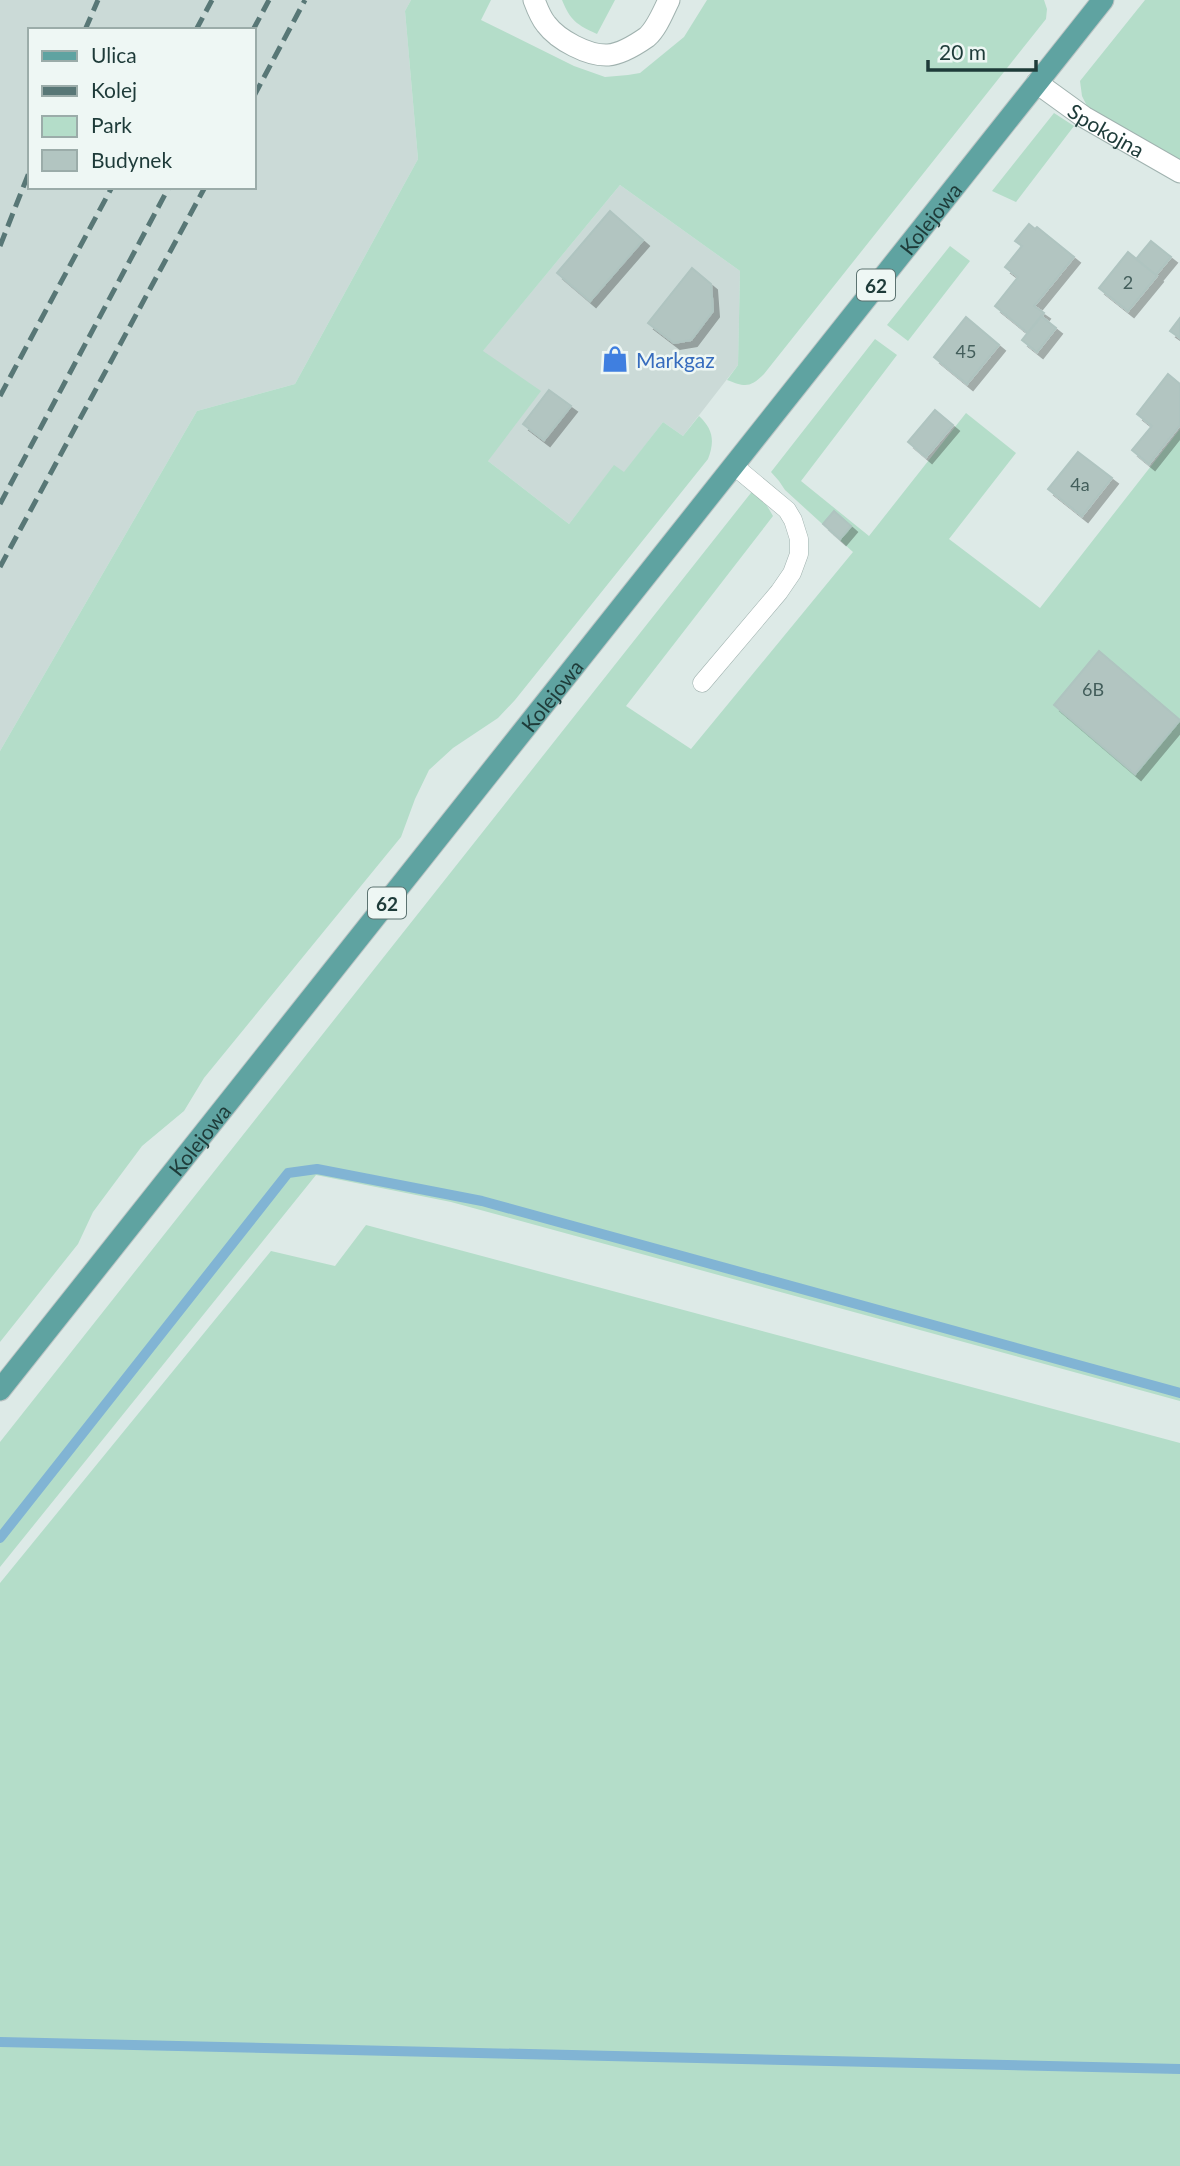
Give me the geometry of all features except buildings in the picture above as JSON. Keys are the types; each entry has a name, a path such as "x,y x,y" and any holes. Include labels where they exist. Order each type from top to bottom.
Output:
{"main road":[{"name":"Kolejowa","path":"0,1390 1103,0"}],"street":[{"path":"534,0 546,24 562,38 589,52 608,55 648,36 669,0"},
{"name":"Spokojna","path":"1037,83 1084,117 1180,172"}],"lane":[{"path":"702,683 779,592 792,573 799,554 799,538 787,510 733,466"}],"shaded area":[{"path":"0,0 411,0 405,11 418,159 295,384 197,411 0,751"},
{"name":"Markgaz","path":"620,185 740,271 738,365 683,436 663,422 624,473 614,466 569,524 488,461 482,352"}],"green space":[{"path":"411,0 491,0 481,20 574,66 605,77 640,73 684,37 707,0 1044,0 1047,9 1046,19 755,382 743,385 727,380 738,365 740,271 620,185 483,351 541,391 488,461 569,524 614,465 624,472 663,422 683,436 699,416 711,436 712,447 708,459 515,700 498,718 453,748 429,770 401,837 204,1078 184,1111 142,1146 93,1212 78,1244 0,1342 0,751 197,411 295,384 418,159 405,11"},
{"path":"562,0 615,0 597,34 575,21"},
{"path":"1145,0 1180,0 1180,160 1088,108 1082,96 1080,81"},
{"path":"1054,113 1074,126 1016,202 992,191"},
{"path":"950,246 970,261 908,341 887,325"},
{"path":"875,339 897,355 801,481 869,536 966,413 1016,453 949,539 1040,608 1180,429 1180,1401 451,1202 316,1175 0,1567 0,1442 754,489 773,516 626,706 691,749 853,552 785,490 771,472"},
{"path":"366,1225 1180,1443 1180,2166 0,2166 0,1583 271,1251 335,1266"}],"waterway":[{"path":"0,1538 288,1173 317,1169 482,1201 1180,1393"},
{"path":"0,2042 1180,2069"}],"railway":[{"path":"86,28 98,0"},
{"path":"197,28 212,0"},
{"path":"254,28 269,0"},
{"path":"256,92 305,0"},
{"path":"0,246 28,175"},
{"path":"0,396 111,189"},
{"path":"0,504 168,189"},
{"path":"0,567 204,189"}],"place":[{"name":"Markgaz","path":"615,359"}]}
